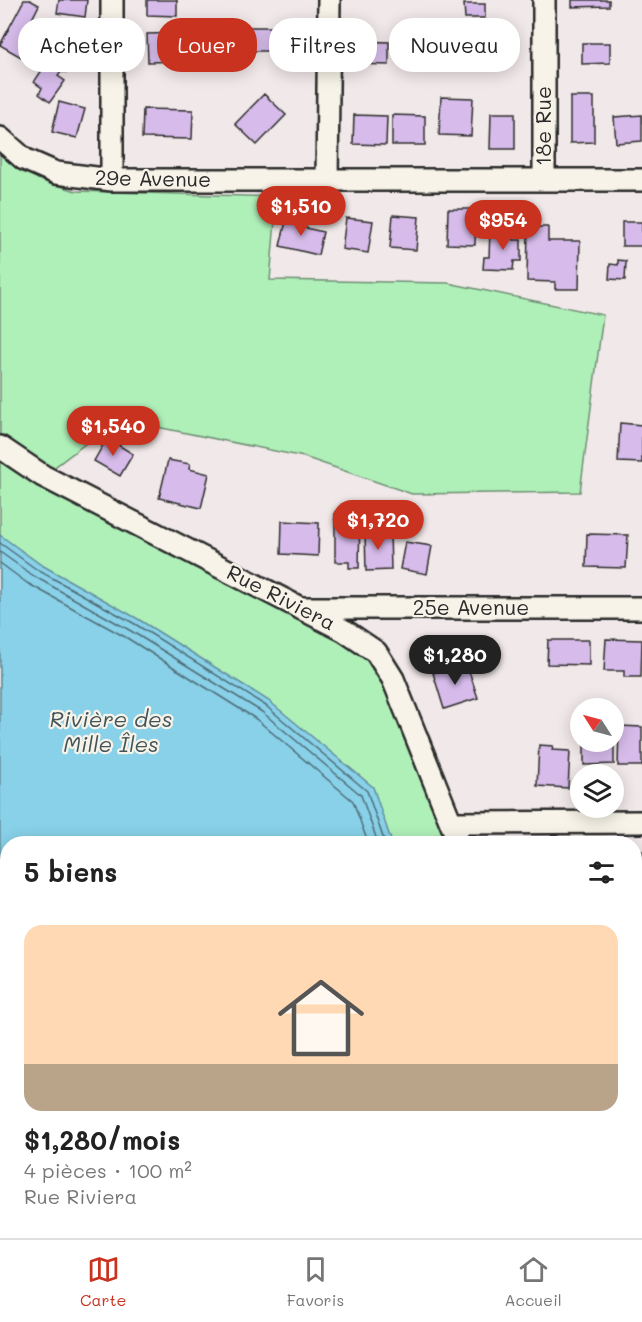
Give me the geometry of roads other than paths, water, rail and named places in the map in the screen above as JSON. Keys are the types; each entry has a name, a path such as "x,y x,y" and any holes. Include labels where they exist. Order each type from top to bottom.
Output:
{"street":[{"path":"112,0 112,180"},
{"path":"327,180 329,0"},
{"name":"18e Rue","path":"544,0 544,180"},
{"name":"29e Avenue","path":"0,138 24,159 56,174 112,180 642,180"},
{"name":"Rue Riviera","path":"0,447 43,476 345,631 376,652 393,679 457,836"},
{"name":"25e Avenue","path":"300,608 642,608"},
{"path":"452,823 642,822"}],"water":[{"name":"Rivière des Mille Îles","path":"0,535 40,564 138,619 269,701 373,787 390,836 0,836"}]}
